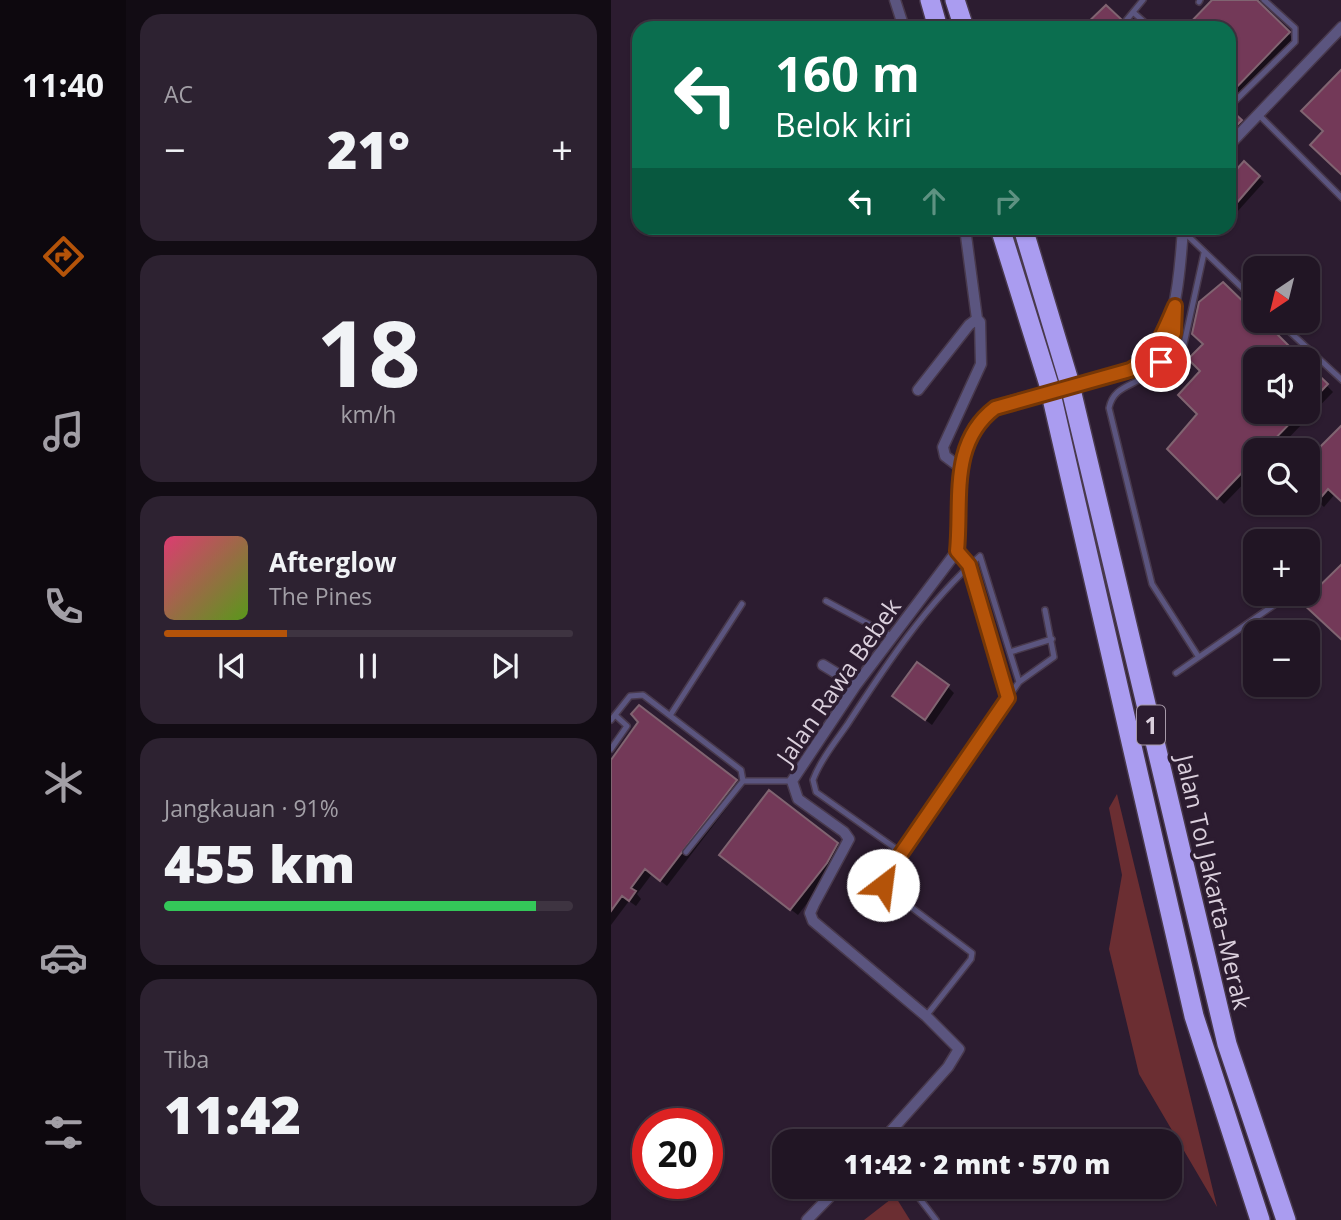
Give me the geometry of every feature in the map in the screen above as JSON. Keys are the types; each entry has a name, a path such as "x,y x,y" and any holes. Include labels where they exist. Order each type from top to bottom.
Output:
{"highway":[{"path":"930,0 936,21"},
{"path":"955,0 962,21"},
{"name":"Jalan Tol Jakarta–Merak","path":"1002,235 1049,386 1194,1016 1260,1220"},
{"name":"Jalan Tol Jakarta–Merak","path":"1025,235 1069,381 1227,1044 1286,1220"}],"street":[{"path":"895,0 902,21"},
{"path":"1236,138 1341,27"},
{"path":"961,468 945,456 943,447 981,364 982,332 977,319 966,235"},
{"path":"957,551 963,453 974,427 995,408 1012,401 1130,370 1151,356 1175,306 1182,235"},
{"path":"918,390 977,319"},
{"name":"Jalan Rawa Bebek","path":"892,1129 959,1053 958,1045 813,922 811,913 814,904 849,839 844,832 798,799 792,781 856,685 957,551"},
{"path":"823,665 856,685"},
{"path":"806,1220 827,1199"}],"lane":[{"path":"1126,21 1144,0"},
{"path":"1236,98 1295,42 1295,28 1264,0"},
{"path":"1133,12 1143,21"},
{"path":"1258,114 1341,198"},
{"path":"1188,235 1243,289"},
{"path":"1177,376 1204,253"},
{"path":"1175,306 1174,333 1161,362 1141,379 1118,391 1111,398 1109,408 1152,584 1198,656"},
{"path":"1291,333 1341,380"},
{"path":"957,551 969,565 1008,698"},
{"path":"902,853 816,792 813,780 855,712 914,629 950,583 982,557 1019,682"},
{"path":"826,601 892,636"},
{"path":"671,714 742,604"},
{"path":"1176,673 1273,606"},
{"path":"926,1016 971,959 972,953 883,885 885,877 1019,682 1054,657 1045,610"},
{"path":"1010,652 1052,639"},
{"path":"611,749 627,726 613,717 630,696 637,693 671,714 741,770 743,781 686,852"},
{"path":"743,781 792,781"},
{"path":"920,1199 936,1220"}],"shaded area":[{"path":"1117,794 1217,1207 1182,1147 1182,1129 1171,1129 1139,1074 1109,949 1122,875 1109,808"},
{"path":"891,1199 897,1199 910,1220 864,1220"}],"building":[{"path":"1212,0 1257,0 1290,32 1236,88 1236,21 1192,21"},
{"path":"1106,5 1121,19 1119,21 1089,21"},
{"path":"1342,69 1342,175 1310,145 1323,131 1301,111"},
{"path":"1236,115 1242,120 1236,126"},
{"path":"1244,161 1260,176 1236,204 1236,170"},
{"path":"1223,282 1243,301 1243,333 1276,333 1290,347 1243,347 1243,424 1289,424 1276,438 1243,438 1243,472 1217,499 1167,449 1197,414 1178,395 1200,371 1188,359 1203,344 1192,334 1199,302"},
{"path":"1320,376 1328,384 1320,392"},
{"path":"1342,425 1342,502 1328,489 1320,498 1320,447"},
{"path":"1342,564 1342,640 1305,606 1320,606 1320,585"},
{"path":"917,662 949,685 925,720 892,696"},
{"path":"639,705 737,780 660,881 645,869 631,888 636,891 629,901 622,896 611,911 611,760 638,722 631,714"},
{"path":"769,790 838,843 827,863 790,910 719,855"}],"route":[{"path":"883,885 885,877 1008,698 969,565 957,551 962,460 974,427 995,408 1012,401 1130,370 1143,363 1158,344 1175,306 1177,317 1174,333 1161,362"}]}
